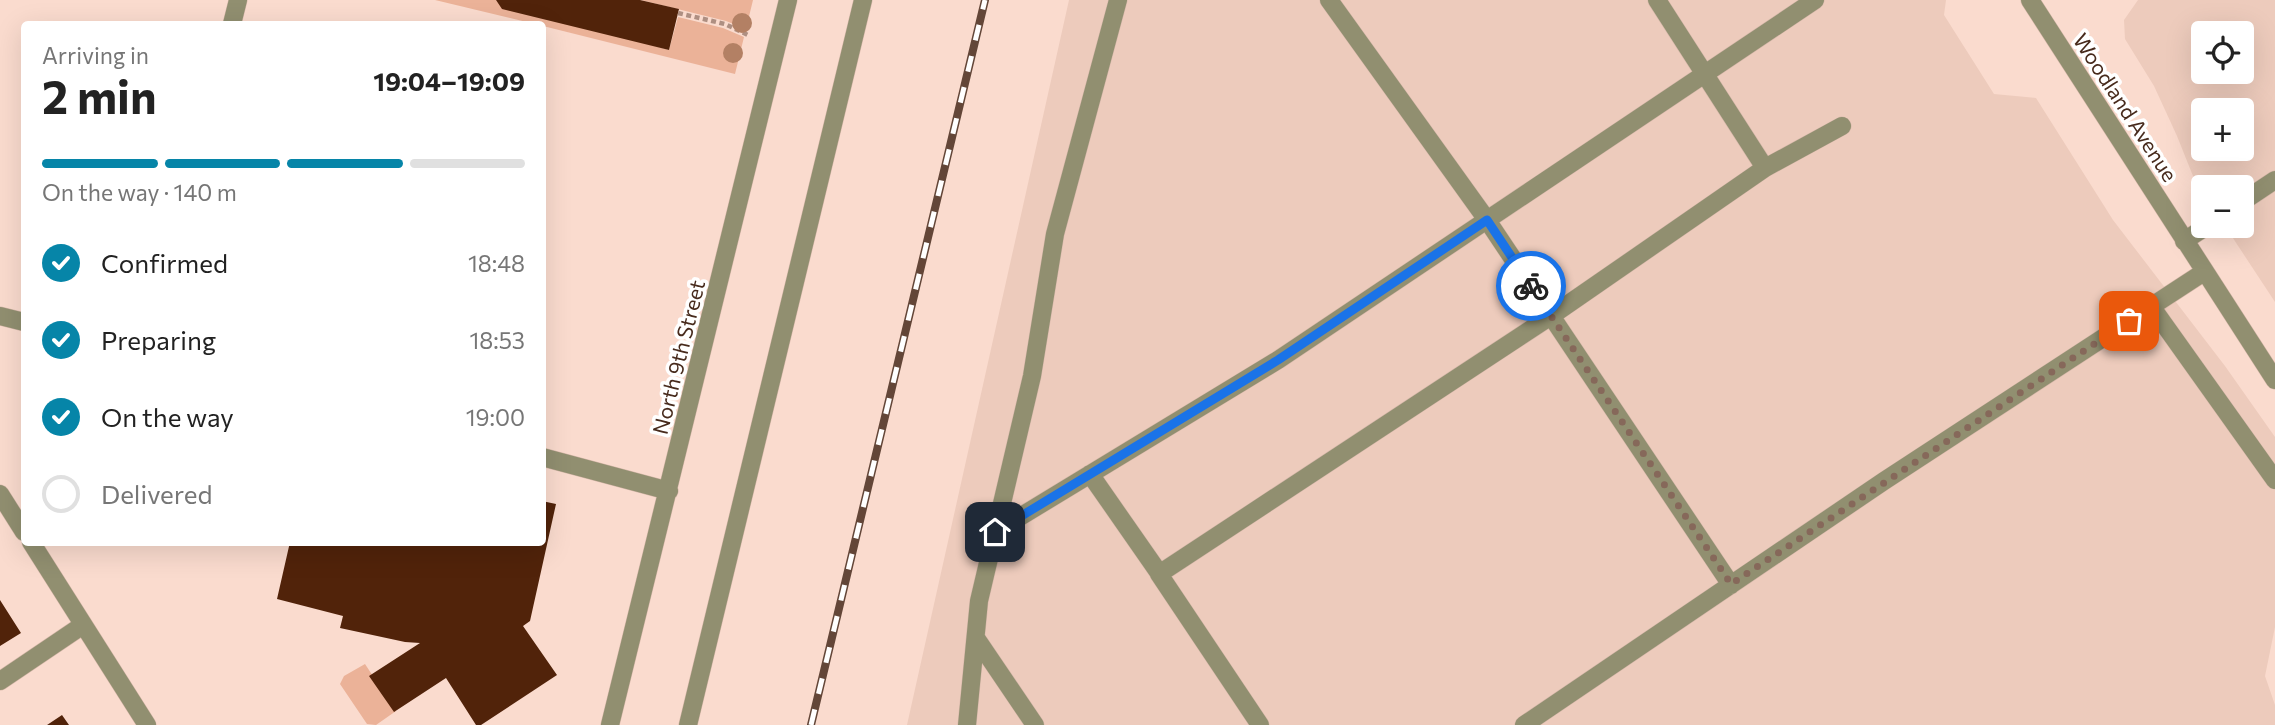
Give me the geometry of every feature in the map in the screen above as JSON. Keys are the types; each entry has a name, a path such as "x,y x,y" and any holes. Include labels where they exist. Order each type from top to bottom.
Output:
{"street":[{"path":"233,21 238,0"},
{"name":"North 9th Street","path":"610,725 788,0"},
{"path":"688,725 863,0"},
{"path":"967,725 979,601 1032,376 1055,234 1118,0"},
{"path":"1329,0 1487,220 1731,584"},
{"path":"1657,0 1765,168"},
{"path":"995,532 1278,360 1815,0"},
{"name":"Woodland Avenue","path":"2035,2 2184,241 2275,380"},
{"path":"1159,573 1551,316 1765,168 1842,126"},
{"path":"2254,194 2275,180"},
{"path":"2184,241 2191,236"},
{"path":"1524,725 1731,584 2204,272"},
{"path":"2151,306 2275,480"},
{"path":"0,316 21,321"},
{"path":"546,458 669,491"},
{"path":"1090,474 1260,725"},
{"path":"0,494 21,527"},
{"path":"34,546 147,725"},
{"path":"0,681 83,625"},
{"path":"976,638 1035,725"}],"path":[{"path":"678,13 725,24 748,35"}],"shaded area":[{"path":"435,0 496,0 669,50 678,17 723,28 744,37 735,74 546,27 546,21 522,21"},
{"path":"641,0 753,0 746,29 726,21"},
{"path":"1069,0 1946,0 1944,15 1994,94 2036,98 2113,220 2225,366 2275,437 2275,627 2265,676 2275,705 2275,725 907,725"},
{"path":"2138,0 2275,0 2275,302 2233,238 2254,238 2254,175 2193,175 2154,86 2125,39 2124,20"},
{"path":"365,664 396,711 376,725 367,724 340,684 344,676"}],"building":[{"path":"496,0 640,0 679,9 669,50 502,9"},
{"path":"546,502 556,504 530,621 523,626 557,675 481,725 476,725 446,678 394,712 369,676 420,643 340,628 343,616 277,599 289,546 546,546"},
{"path":"0,600 21,633 0,646"},
{"path":"62,715 69,725 47,725"}],"railway":[{"path":"811,725 985,0"}],"way so far":[{"path":"1531,286 1731,584 2129,321"}],"route":[{"path":"995,532 1278,360 1487,220 1531,286"}]}
